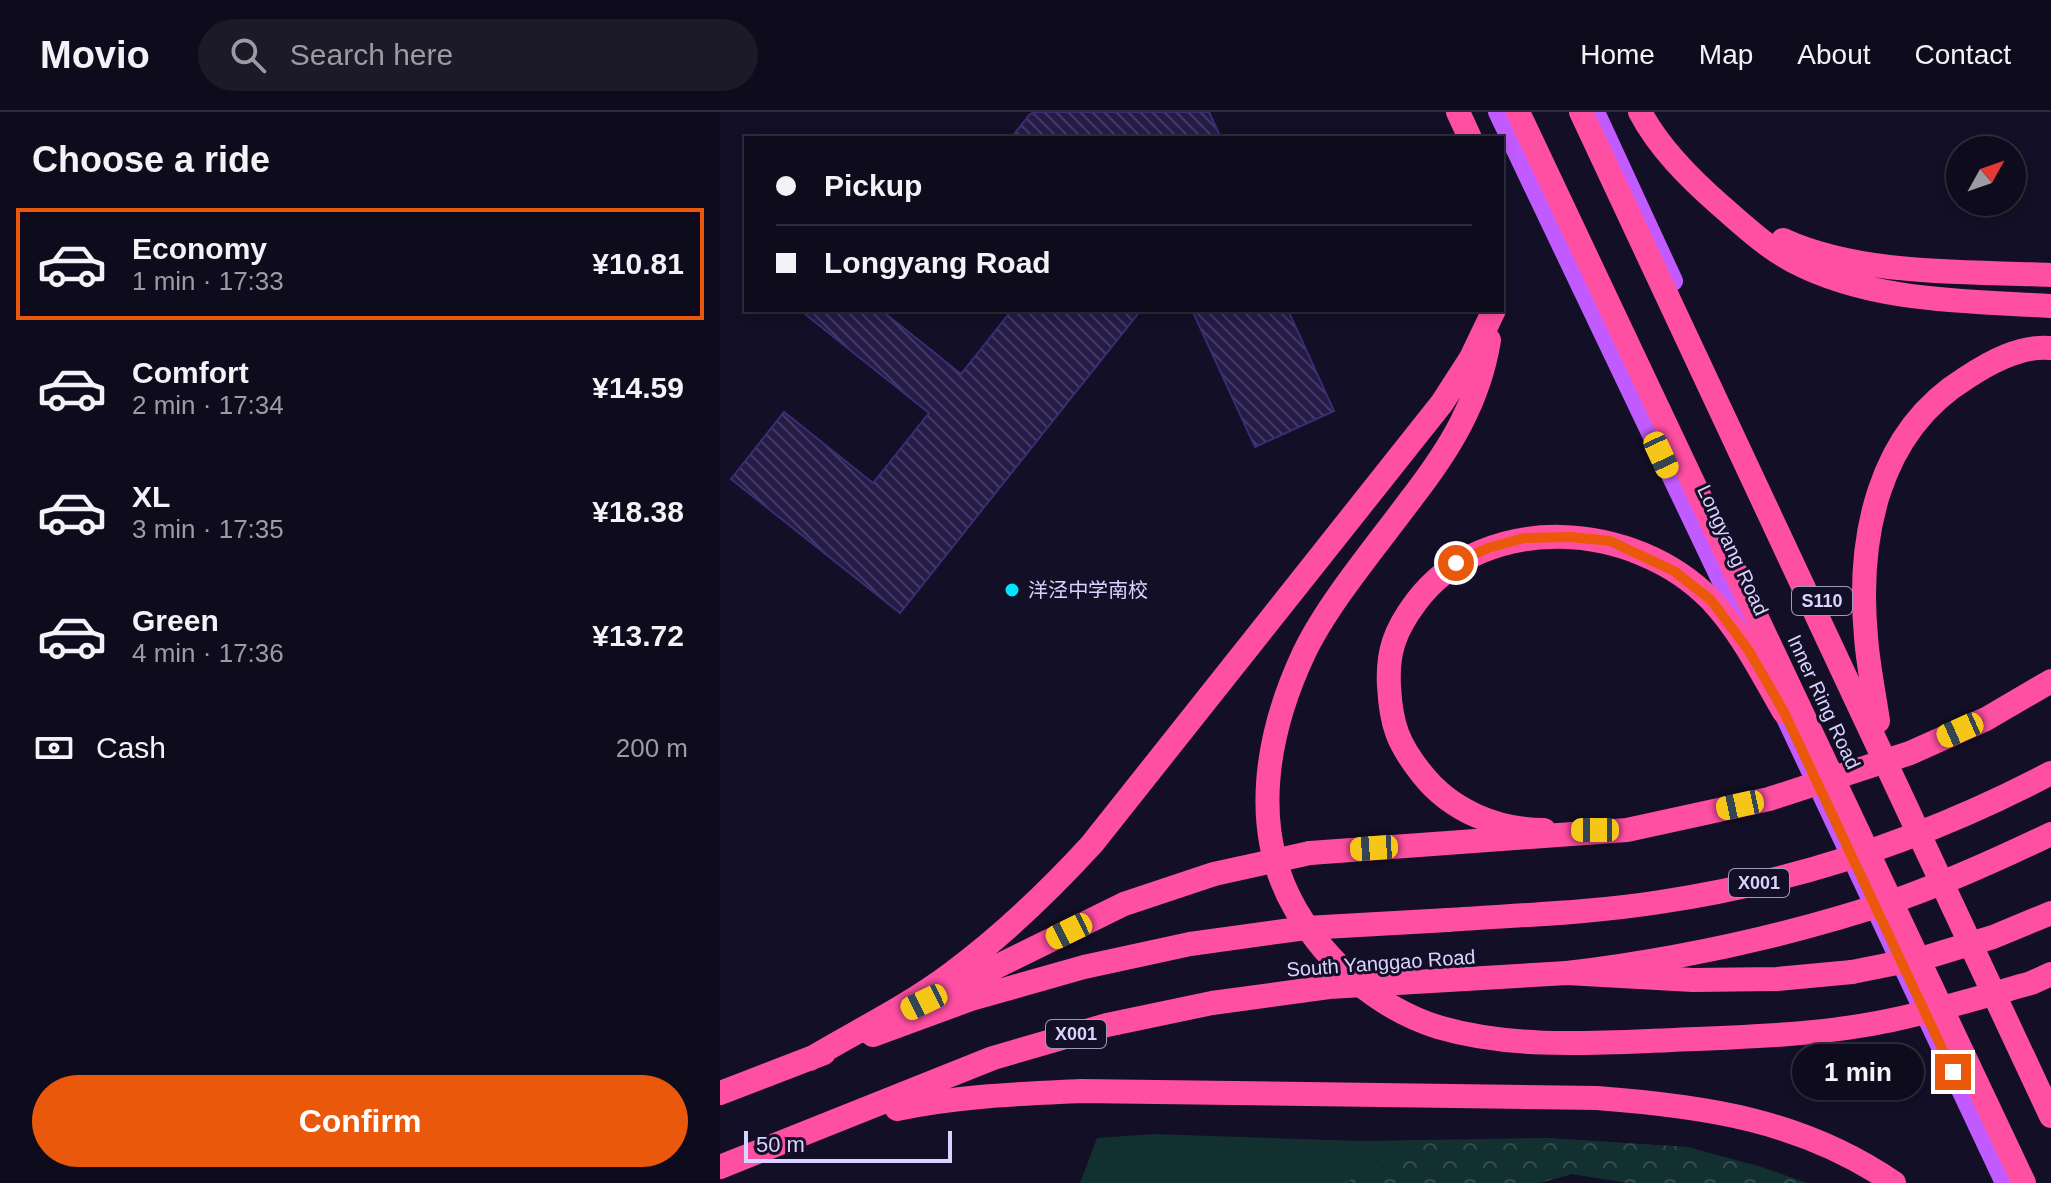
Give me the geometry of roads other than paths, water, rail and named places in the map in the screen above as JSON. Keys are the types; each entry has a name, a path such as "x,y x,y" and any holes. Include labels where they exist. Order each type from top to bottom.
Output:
{"highway":[{"path":"1458,112 1469,136"},
{"name":"Inner Ring Road","path":"1518,112 2024,1183"},
{"name":"Inner Ring Road","path":"1581,112 2051,1116"},
{"path":"1640,112 1670,156 1693,182 1753,234 1791,260 1836,280 1878,290 1932,298 2051,306"},
{"path":"1721,206 1757,229 1829,257 1875,265 2051,275"},
{"path":"810,1059 951,974 1009,928 1092,844 1442,403 1471,358 1493,312"},
{"path":"1494,312 1477,393 1461,428 1340,595 1306,650 1285,699 1271,749 1270,841 1283,888 1311,936 1351,978 1394,1008 1437,1026 1532,1042 1586,1043 1790,1034 1890,1021 2031,983 2051,974"},
{"path":"1878,721 1866,636 1865,584 1878,490 1898,445 1922,412 1986,365 2021,351 2051,348"},
{"path":"1627,830 1532,830 1478,818 1433,788 1404,751 1394,729 1388,661 1402,621 1428,586 1456,563 1488,548 1524,538 1571,537 1610,541 1674,571 1711,600 1749,651 1784,712"},
{"path":"810,1059 1124,904 1214,874 1310,853 1627,830 1769,799 1910,753 1986,719 2051,681"},
{"name":"South Yanggao Road","path":"720,1093 971,999 1084,967 1190,944 1306,928 1560,913 1659,903 1810,871 1893,843 1986,805 2051,773"},
{"name":"South Yanggao Road","path":"720,1167 993,1058 1107,1025 1212,1003 1329,987 1567,973 1647,963 1726,947 1906,896 1985,865 2051,834"},
{"path":"1567,973 1707,980 1777,979 1852,972 1927,957 1993,937 2051,913"},
{"path":"844,1120 925,1103 1080,1091 1597,1098 1672,1104 1741,1115 1800,1134 1873,1169 1894,1183"}],"main road":[{"name":"Longyang Road","path":"1498,112 2005,1183"},
{"name":"S110","path":"1595,112 2051,1089"}],"place":[{"name":"洋泾中学南校","path":"1012,590"}]}
